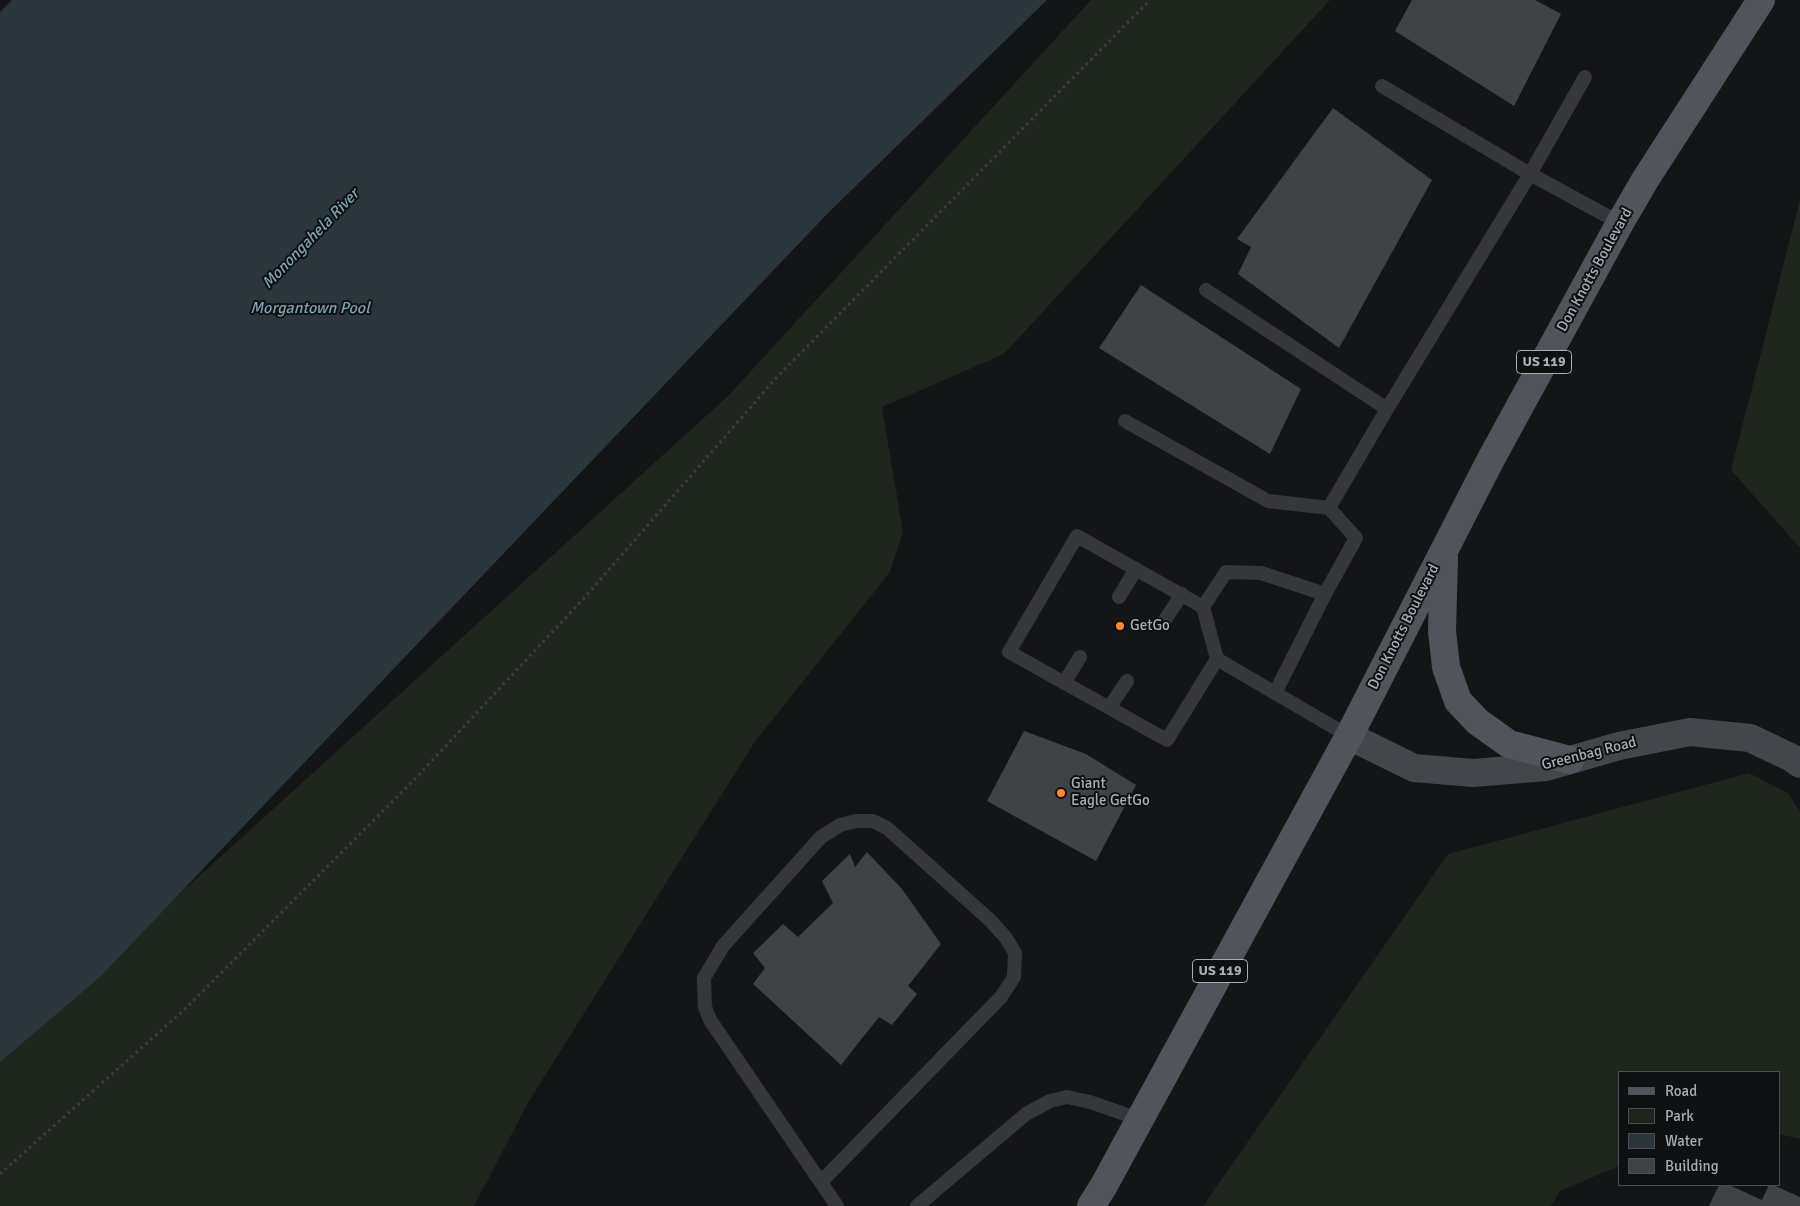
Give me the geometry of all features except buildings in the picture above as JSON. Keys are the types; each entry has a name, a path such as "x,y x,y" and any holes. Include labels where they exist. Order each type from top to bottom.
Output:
{"main road":[{"name":"Don Knotts Boulevard","path":"1349,736 1491,459 1620,223 1645,180 1761,0"},
{"path":"1444,550 1442,631 1446,667 1458,701 1478,722 1509,744 1570,760"},
{"name":"Greenbag Road","path":"1349,736 1414,768 1473,774 1546,767 1619,746 1690,732 1750,738 1792,758 1800,764"},
{"name":"US 119","path":"1091,1206 1349,736"}],"lane":[{"path":"1330,508 1387,409 1530,174 1585,78"},
{"path":"1382,86 1530,174 1620,223"},
{"path":"1206,290 1387,409"},
{"path":"1125,421 1268,501 1330,508 1356,538 1324,594 1275,693"},
{"path":"1217,659 1167,740 1009,652 1077,536 1203,607 1217,659 1349,736"},
{"path":"1119,597 1136,569"},
{"path":"1203,607 1226,572 1261,573 1324,594"},
{"path":"1163,622 1182,594"},
{"path":"1064,683 1080,657"},
{"path":"1109,708 1127,681"},
{"path":"821,1182 1001,997 1014,977 1015,953 1006,938 991,921 887,828 873,821 856,821 840,825 822,837 723,946 704,978 706,1007 710,1020 837,1206"},
{"path":"917,1206 1026,1114 1050,1101 1068,1097 1090,1102 1139,1120"}],"path":[{"path":"0,1174 185,1009 413,781 586,596 777,377 1150,0"}],"green space":[{"path":"1091,0 1330,0 1004,354 882,407 903,532 890,572 754,743 529,1101 474,1206 0,1206 0,1057 728,396"},
{"path":"1800,200 1800,548 1731,470"},
{"path":"1749,773 1788,793 1800,812 1800,1139 1780,1134 1780,1071 1618,1071 1618,1166 1560,1191 1551,1206 1203,1206 1448,854"}],"water":[{"name":"Morgantown Pool","path":"12,0 1047,0 828,213 100,977 0,1062 0,12"}],"place":[{"name":"GetGo","path":"1120,626"},
{"name":"Giant Eagle GetGo","path":"1061,793"}],"water label":[{"name":"Monongahela River","path":"311,239"}]}
